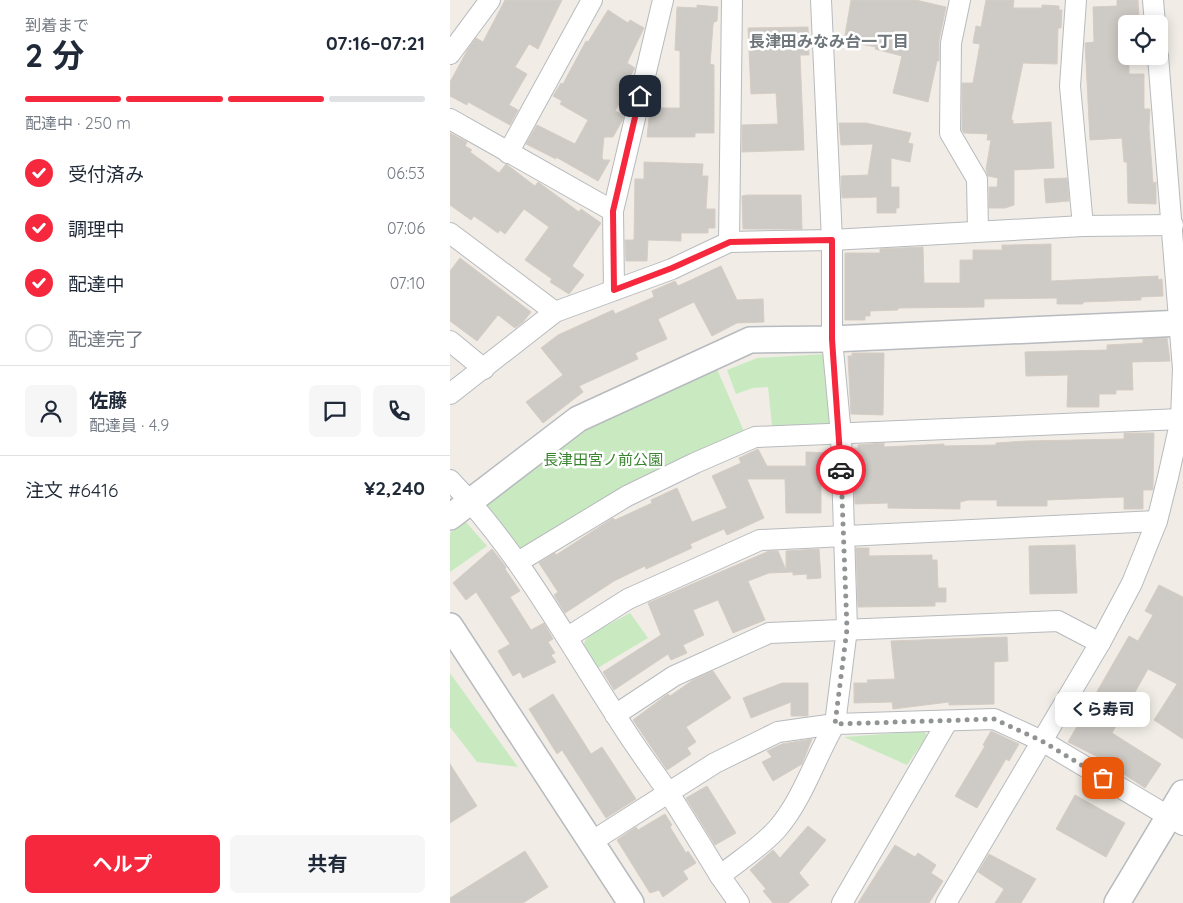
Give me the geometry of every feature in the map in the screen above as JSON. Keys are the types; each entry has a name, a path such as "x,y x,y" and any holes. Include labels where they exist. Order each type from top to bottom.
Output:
{"street":[{"path":"450,54 490,0"},
{"path":"508,153 592,0"},
{"path":"614,290 613,211 663,0"},
{"path":"730,242 732,0"},
{"path":"720,876 776,830 800,794 820,749 835,724 847,629 842,536 841,435 832,339 832,240 821,0"},
{"path":"960,0 951,43 950,132 977,179 978,231"},
{"path":"1076,0 1070,86 1083,226"},
{"path":"1153,0 1154,15"},
{"path":"946,903 1100,643 1132,583 1157,521 1181,420 1183,369 1182,323 1159,65"},
{"path":"450,119 613,211"},
{"path":"450,394 555,312 672,268 730,242 832,240 1083,226 1173,225"},
{"path":"450,233 555,312"},
{"path":"450,517 578,419 750,340 832,339 1182,323"},
{"path":"450,341 484,369"},
{"path":"518,562 627,496 695,463 755,437 1181,420"},
{"path":"450,480 470,501 518,562 568,637 615,715 669,794 739,903"},
{"path":"568,637 628,598 760,540 1157,521"},
{"path":"615,715 674,676 770,633 1058,620 1100,643"},
{"path":"450,626 631,903"},
{"path":"591,842 715,763 778,732 835,724 947,722 994,719 1042,741 1176,821"},
{"path":"842,903 947,722"},
{"path":"1117,903 1176,821 1183,793"}],"green space":[{"path":"825,354 829,425 772,426 768,387 753,388 736,394 727,370 757,358"},
{"name":"長津田宮ノ前公園","path":"717,369 746,436 525,548 514,548 482,502 584,429"},
{"path":"465,521 487,546 450,572 450,533"},
{"path":"630,613 648,638 596,669 587,657 584,643 589,635"},
{"path":"450,673 518,767 477,762 450,727"},
{"path":"924,731 927,736 907,765 844,737"}],"building":[{"path":"505,0 562,0 538,49 529,44 515,67 527,74 509,105 518,110 510,125 468,102 467,105 450,96 450,82 468,49 476,38 483,42"},
{"path":"851,0 916,0 946,7 939,41 939,61 937,61 928,102 893,93 902,56 875,49 876,47 844,41"},
{"path":"986,0 1014,0 1013,8 1042,8 1042,5 1059,6 1059,10 1062,10 1061,28 1058,28 1057,64 1023,63 1011,120 1013,120 1013,124 1051,122 1054,168 1014,170 1014,205 1005,208 989,208 989,187 997,187 998,178 988,176 986,169 991,140 987,140 988,134 964,133 962,130 962,83 973,83 980,44 973,43 976,26 981,27"},
{"path":"1117,0 1138,0 1139,15 1118,15 1118,65 1129,65 1129,74 1144,74 1144,109 1150,109 1149,128 1153,183 1156,182 1156,204 1128,203 1127,162 1124,162 1122,138 1090,140 1085,43 1094,42 1093,7 1117,6"},
{"path":"697,5 718,7 717,21 713,25 710,64 714,65 714,133 695,133 695,137 647,137 650,108 680,108 680,51 675,50 677,7 697,8"},
{"path":"608,10 628,23 630,20 644,28 627,63 635,68 631,75 632,81 615,111 624,115 623,119 613,137 604,137 602,157 603,160 610,160 598,181 556,157 556,159 526,144 537,125 575,144 588,120 560,104 562,101 553,96 561,83 563,84 586,41 588,42"},
{"path":"808,27 809,55 800,55 804,150 742,152 742,125 778,124 776,93 751,94 748,28"},
{"path":"839,123 866,123 911,133 908,143 913,144 910,162 891,158 891,187 899,187 899,208 896,208 896,213 877,213 877,197 842,198 841,176 868,175 873,144 841,145"},
{"path":"450,133 467,142 465,146 472,150 470,152 499,173 506,164 535,186 538,182 579,212 581,209 601,223 572,266 584,275 569,294 550,282 552,279 525,260 549,227 524,209 505,234 500,230 498,233 474,216 471,220 450,205"},
{"path":"644,162 703,164 702,176 708,176 706,209 715,209 715,228 708,228 708,233 681,233 681,241 648,240 647,261 626,261 625,240 634,240 635,179 644,179"},
{"path":"1067,178 1069,201 1046,203 1044,179"},
{"path":"801,195 802,229 743,229 742,196"},
{"path":"1051,244 1051,281 1158,276 1158,280 1162,279 1163,296 1141,297 1141,300 1083,302 1083,304 1057,304 1057,298 984,299 984,307 898,308 898,310 870,311 870,316 865,316 865,320 845,320 845,253 880,253 880,249 923,247 924,283 960,283 960,260 973,260 973,250 1002,250 1002,245"},
{"path":"460,258 531,312 523,322 515,328 498,315 477,341 450,321 450,271"},
{"path":"721,266 737,300 763,299 764,322 737,323 712,336 694,302 658,319 667,339 635,353 638,359 579,386 583,392 543,423 526,402 563,375 541,348 558,335 613,310 615,314 654,297 652,291 675,281 678,286"},
{"path":"1167,338 1170,361 1132,362 1133,390 1116,390 1116,394 1099,394 1099,407 1067,407 1068,375 1026,376 1025,352 1107,350 1107,345 1143,343 1143,339"},
{"path":"852,353 884,353 883,415 851,414 848,356 852,356"},
{"path":"1124,433 1154,433 1153,490 1143,490 1143,509 1124,509 1124,497 1047,500 1047,506 997,506 997,500 968,500 960,502 960,509 888,508 888,503 855,504 853,448 858,448 858,445 884,443 884,447 944,444 944,446 996,445 996,443 1026,441 1124,439"},
{"path":"758,449 767,466 806,466 806,452 828,453 827,474 821,474 821,513 786,513 785,479 747,479 764,518 727,535 724,529 690,544 692,548 646,569 645,566 614,581 565,613 554,595 558,592 539,563 555,553 556,555 613,518 615,520 652,503 651,500 677,488 692,522 727,508 712,476 741,463 739,458"},
{"path":"1075,545 1077,593 1030,594 1029,546"},
{"path":"856,548 869,548 869,556 932,555 932,560 937,560 938,588 946,588 946,602 935,602 935,606 858,607"},
{"path":"492,549 506,567 505,569 520,591 510,597 531,630 544,623 553,639 548,642 555,653 551,655 556,662 523,678 520,672 513,676 498,651 510,644 476,592 466,600 453,583"},
{"path":"819,549 821,578 807,579 807,574 793,575 793,572 769,573 748,581 765,620 733,633 718,600 693,610 704,635 683,645 687,653 671,660 668,654 614,690 603,672 661,635 648,603 769,551 778,551 786,570 786,551"},
{"path":"1159,585 1183,597 1183,739 1154,720 1177,684 1148,669 1112,733 1161,764 1145,788 1098,757 1068,742 1129,636 1138,641 1153,615 1145,611"},
{"path":"1007,637 1008,661 994,662 994,704 949,705 949,702 893,709 892,702 854,703 854,683 868,683 867,680 895,679 891,641"},
{"path":"713,671 731,698 686,727 696,742 687,748 691,754 667,770 633,720 668,694 670,696 693,680"},
{"path":"782,683 808,683 808,716 791,716 791,702 751,718 743,698"},
{"path":"553,694 591,754 602,747 636,799 606,818 562,750 557,754 529,709"},
{"path":"991,731 1019,744 1009,761 1006,759 977,808 955,796 985,746 983,745"},
{"path":"812,739 802,764 773,781 762,762 772,757 767,751 782,744"},
{"path":"450,764 477,806 450,823"},
{"path":"707,786 736,833 715,845 686,798"},
{"path":"1075,795 1125,823 1106,857 1056,829"},
{"path":"665,814 672,825 670,827 686,853 688,851 696,863 683,871 688,879 663,897 659,890 650,893 617,840 636,827 638,830"},
{"path":"808,826 826,840 799,873 809,885 788,903 773,903 763,891 766,889 750,870 773,850 780,858"},
{"path":"895,845 915,857 918,853 936,865 931,873 943,881 929,903 858,903"},
{"path":"525,851 548,887 523,903 450,903 450,898"},
{"path":"989,854 1036,879 1021,903 995,903 1004,889 978,872"}],"way so far":[{"path":"841,470 847,629 835,724 947,722 994,719 1042,741 1103,778"}],"place":[{"name":"くら寿司","path":"1103,778"}],"district":[{"name":"長津田みなみ台一丁目","path":"829,41"}],"route":[{"path":"640,96 613,211 614,290 672,268 730,242 832,240 832,339 841,435 841,470"}]}
